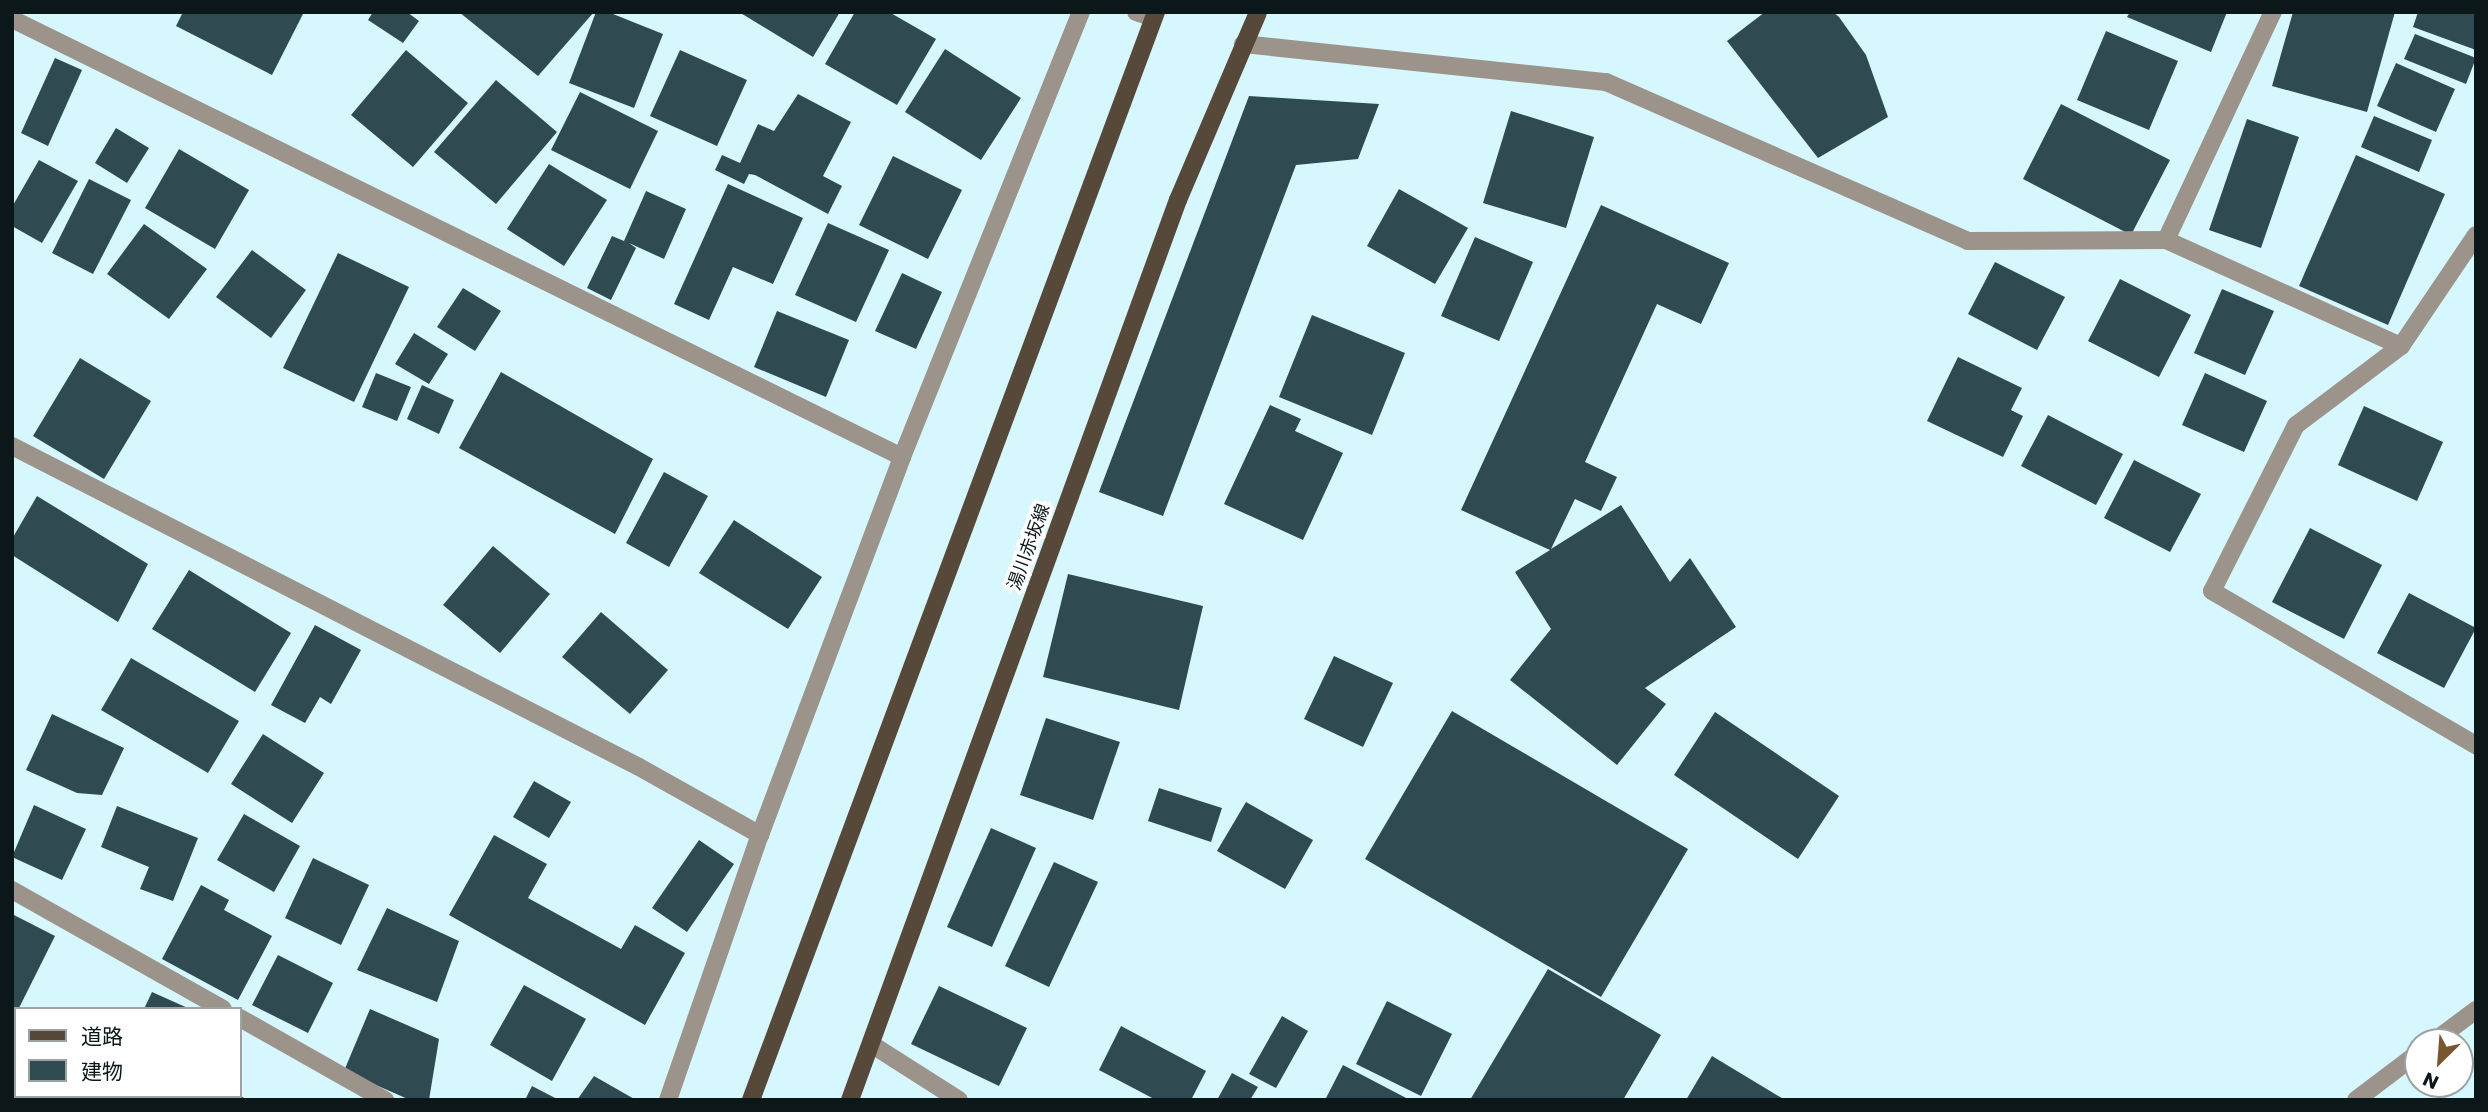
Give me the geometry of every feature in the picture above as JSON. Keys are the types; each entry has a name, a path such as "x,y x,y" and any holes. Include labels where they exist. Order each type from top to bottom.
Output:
{"main road":[{"name":"湯川赤坂線","path":"850,1100 1178,200 1258,12"},
{"path":"751,1100 1148,14"}],"street":[{"path":"668,1100 760,835 902,457 1081,12"},
{"path":"2166,240 2273,12"},
{"path":"12,19 902,457"},
{"path":"1243,44 1606,82 1968,241 2166,240 2401,346"},
{"path":"2476,235 2401,346 2296,425 2212,591 2476,745"},
{"path":"12,446 639,767 760,835"},
{"path":"12,890 219,1007"},
{"path":"2452,1028 2476,1010"},
{"path":"242,1019 385,1100"},
{"path":"871,1044 959,1100"},
{"path":"2356,1100 2404,1064"}],"building":[{"path":"183,12 304,12 272,75 176,26"},
{"path":"373,12 407,12 419,21 403,43 368,20"},
{"path":"459,12 594,12 538,76"},
{"path":"596,12 608,12 663,34 634,108 569,83"},
{"path":"739,12 840,12 813,57"},
{"path":"855,12 889,12 936,39 897,105 825,64"},
{"path":"1765,12 1833,12 1839,17 1866,55 1888,117 1818,158 1727,41"},
{"path":"2130,12 2227,12 2211,52 2127,17"},
{"path":"2293,12 2395,12 2367,112 2272,86"},
{"path":"2418,12 2476,12 2476,50 2413,27"},
{"path":"2106,31 2178,61 2149,130 2077,100"},
{"path":"2415,34 2476,58 2466,84 2404,59"},
{"path":"945,49 1021,98 981,160 905,112"},
{"path":"406,50 468,103 413,167 351,115"},
{"path":"680,50 747,80 717,146 650,116"},
{"path":"55,58 82,70 48,146 21,133"},
{"path":"2396,63 2455,89 2436,132 2377,106"},
{"path":"496,80 557,132 496,204 434,152"},
{"path":"580,92 658,131 630,189 551,150"},
{"path":"798,94 851,122 823,176 842,186 828,214 755,175 749,174 744,184 715,170 722,155 740,163 758,124 774,131"},
{"path":"1249,96 1379,104 1358,159 1296,165 1163,516 1099,492"},
{"path":"2061,104 2170,160 2131,235 2023,179"},
{"path":"1511,111 1594,137 1566,228 1483,203"},
{"path":"2374,116 2432,140 2419,172 2361,147"},
{"path":"2247,119 2299,137 2261,248 2209,230"},
{"path":"116,128 149,148 127,183 95,163"},
{"path":"179,149 249,190 215,249 145,208"},
{"path":"2356,155 2445,194 2388,325 2299,286"},
{"path":"893,156 962,190 928,259 859,225"},
{"path":"39,160 78,181 42,243 12,226 12,207"},
{"path":"549,164 607,200 564,266 507,229"},
{"path":"89,179 131,200 93,274 52,253"},
{"path":"728,184 803,218 773,284 733,267 709,320 674,304"},
{"path":"1399,189 1468,228 1435,284 1367,246"},
{"path":"646,191 686,209 664,259 629,243 636,248 611,300 587,288 612,236 624,241"},
{"path":"1601,205 1729,263 1701,324 1657,304 1585,462 1617,477 1601,511 1575,499 1551,549 1621,505 1670,582 1690,558 1736,627 1645,688 1666,704 1617,765 1510,680 1551,629 1515,572 1550,550 1461,510"},
{"path":"828,223 889,250 856,322 795,295"},
{"path":"144,224 207,269 169,319 107,274"},
{"path":"1475,237 1533,262 1499,341 1441,316"},
{"path":"252,250 306,290 271,338 216,297"},
{"path":"338,253 409,287 354,402 283,368"},
{"path":"1995,262 2065,297 2037,350 1968,314"},
{"path":"902,273 942,292 916,349 875,331"},
{"path":"2120,279 2191,315 2159,377 2088,341"},
{"path":"463,288 501,311 475,351 437,327"},
{"path":"2222,289 2274,311 2245,375 2194,353"},
{"path":"777,311 849,340 826,397 754,367"},
{"path":"1312,315 1405,353 1372,435 1279,397"},
{"path":"414,333 448,354 429,384 395,364"},
{"path":"1958,357 2022,388 2011,410 2023,416 2003,457 1927,421"},
{"path":"80,358 151,401 104,479 33,436"},
{"path":"501,372 653,459 615,534 459,448"},
{"path":"376,373 411,387 397,421 362,407"},
{"path":"2205,373 2267,401 2244,452 2182,425"},
{"path":"422,385 454,400 439,434 407,419"},
{"path":"1270,405 1301,419 1295,431 1343,453 1303,540 1224,504"},
{"path":"2364,406 2443,442 2417,501 2338,465"},
{"path":"2048,415 2123,454 2096,505 2021,466"},
{"path":"2134,460 2201,494 2170,552 2104,518"},
{"path":"664,472 708,496 669,567 626,543"},
{"path":"37,496 148,564 118,622 12,555 12,539"},
{"path":"734,520 822,577 788,629 699,573"},
{"path":"2310,528 2382,565 2344,639 2272,602"},
{"path":"493,546 550,594 500,653 443,605"},
{"path":"189,570 291,633 255,692 152,629"},
{"path":"1068,574 1203,606 1179,710 1043,677"},
{"path":"2409,593 2476,628 2444,688 2377,653"},
{"path":"601,612 668,670 630,714 562,657"},
{"path":"315,625 361,650 331,704 320,697 305,723 271,705"},
{"path":"1334,656 1393,683 1363,747 1304,719"},
{"path":"131,658 239,721 208,773 101,710"},
{"path":"1452,711 1688,849 1601,997 1365,859"},
{"path":"1715,712 1839,796 1798,859 1674,775"},
{"path":"52,714 124,748 102,795 77,793 26,770"},
{"path":"1046,718 1120,742 1093,820 1020,795"},
{"path":"263,734 324,773 292,823 231,784"},
{"path":"534,781 571,802 549,838 513,817"},
{"path":"1159,788 1222,808 1211,842 1148,821"},
{"path":"1246,802 1313,840 1285,889 1217,851"},
{"path":"34,805 86,829 62,880 12,857"},
{"path":"117,806 198,838 173,901 140,889 149,867 101,847"},
{"path":"244,814 300,846 274,892 217,860"},
{"path":"991,828 1036,848 992,947 947,927"},
{"path":"494,835 547,864 528,898 621,949 635,925 685,953 645,1025 449,915"},
{"path":"699,840 734,864 687,932 652,908"},
{"path":"313,858 369,885 341,945 285,918"},
{"path":"1054,862 1098,882 1049,987 1005,966"},
{"path":"201,885 229,900 224,910 272,936 238,1000 162,959"},
{"path":"387,908 459,941 437,1002 357,970"},
{"path":"12,914 55,936 20,1007 14,1007 12,1022"},
{"path":"278,955 333,983 308,1033 252,1005"},
{"path":"1548,969 1661,1035 1623,1100 1470,1100"},
{"path":"524,985 586,1019 552,1081 490,1045"},
{"path":"939,986 1027,1028 999,1086 911,1044"},
{"path":"152,992 186,1007 145,1007"},
{"path":"1387,1001 1452,1034 1421,1096 1356,1064"},
{"path":"370,1009 439,1039 429,1100 410,1100 344,1071"},
{"path":"1282,1016 1308,1031 1276,1088 1249,1074"},
{"path":"1121,1026 1206,1071 1191,1100 1156,1100 1099,1070"},
{"path":"1712,1056 1785,1100 1686,1100"},
{"path":"1343,1065 1410,1100 1325,1100"},
{"path":"1232,1073 1258,1087 1250,1100 1217,1100"},
{"path":"594,1076 636,1100 577,1100"},
{"path":"532,1086 559,1100 525,1100"},
{"path":"242,1097 247,1100 188,1100"},
{"path":"104,1098 140,1098 103,1100"}]}
